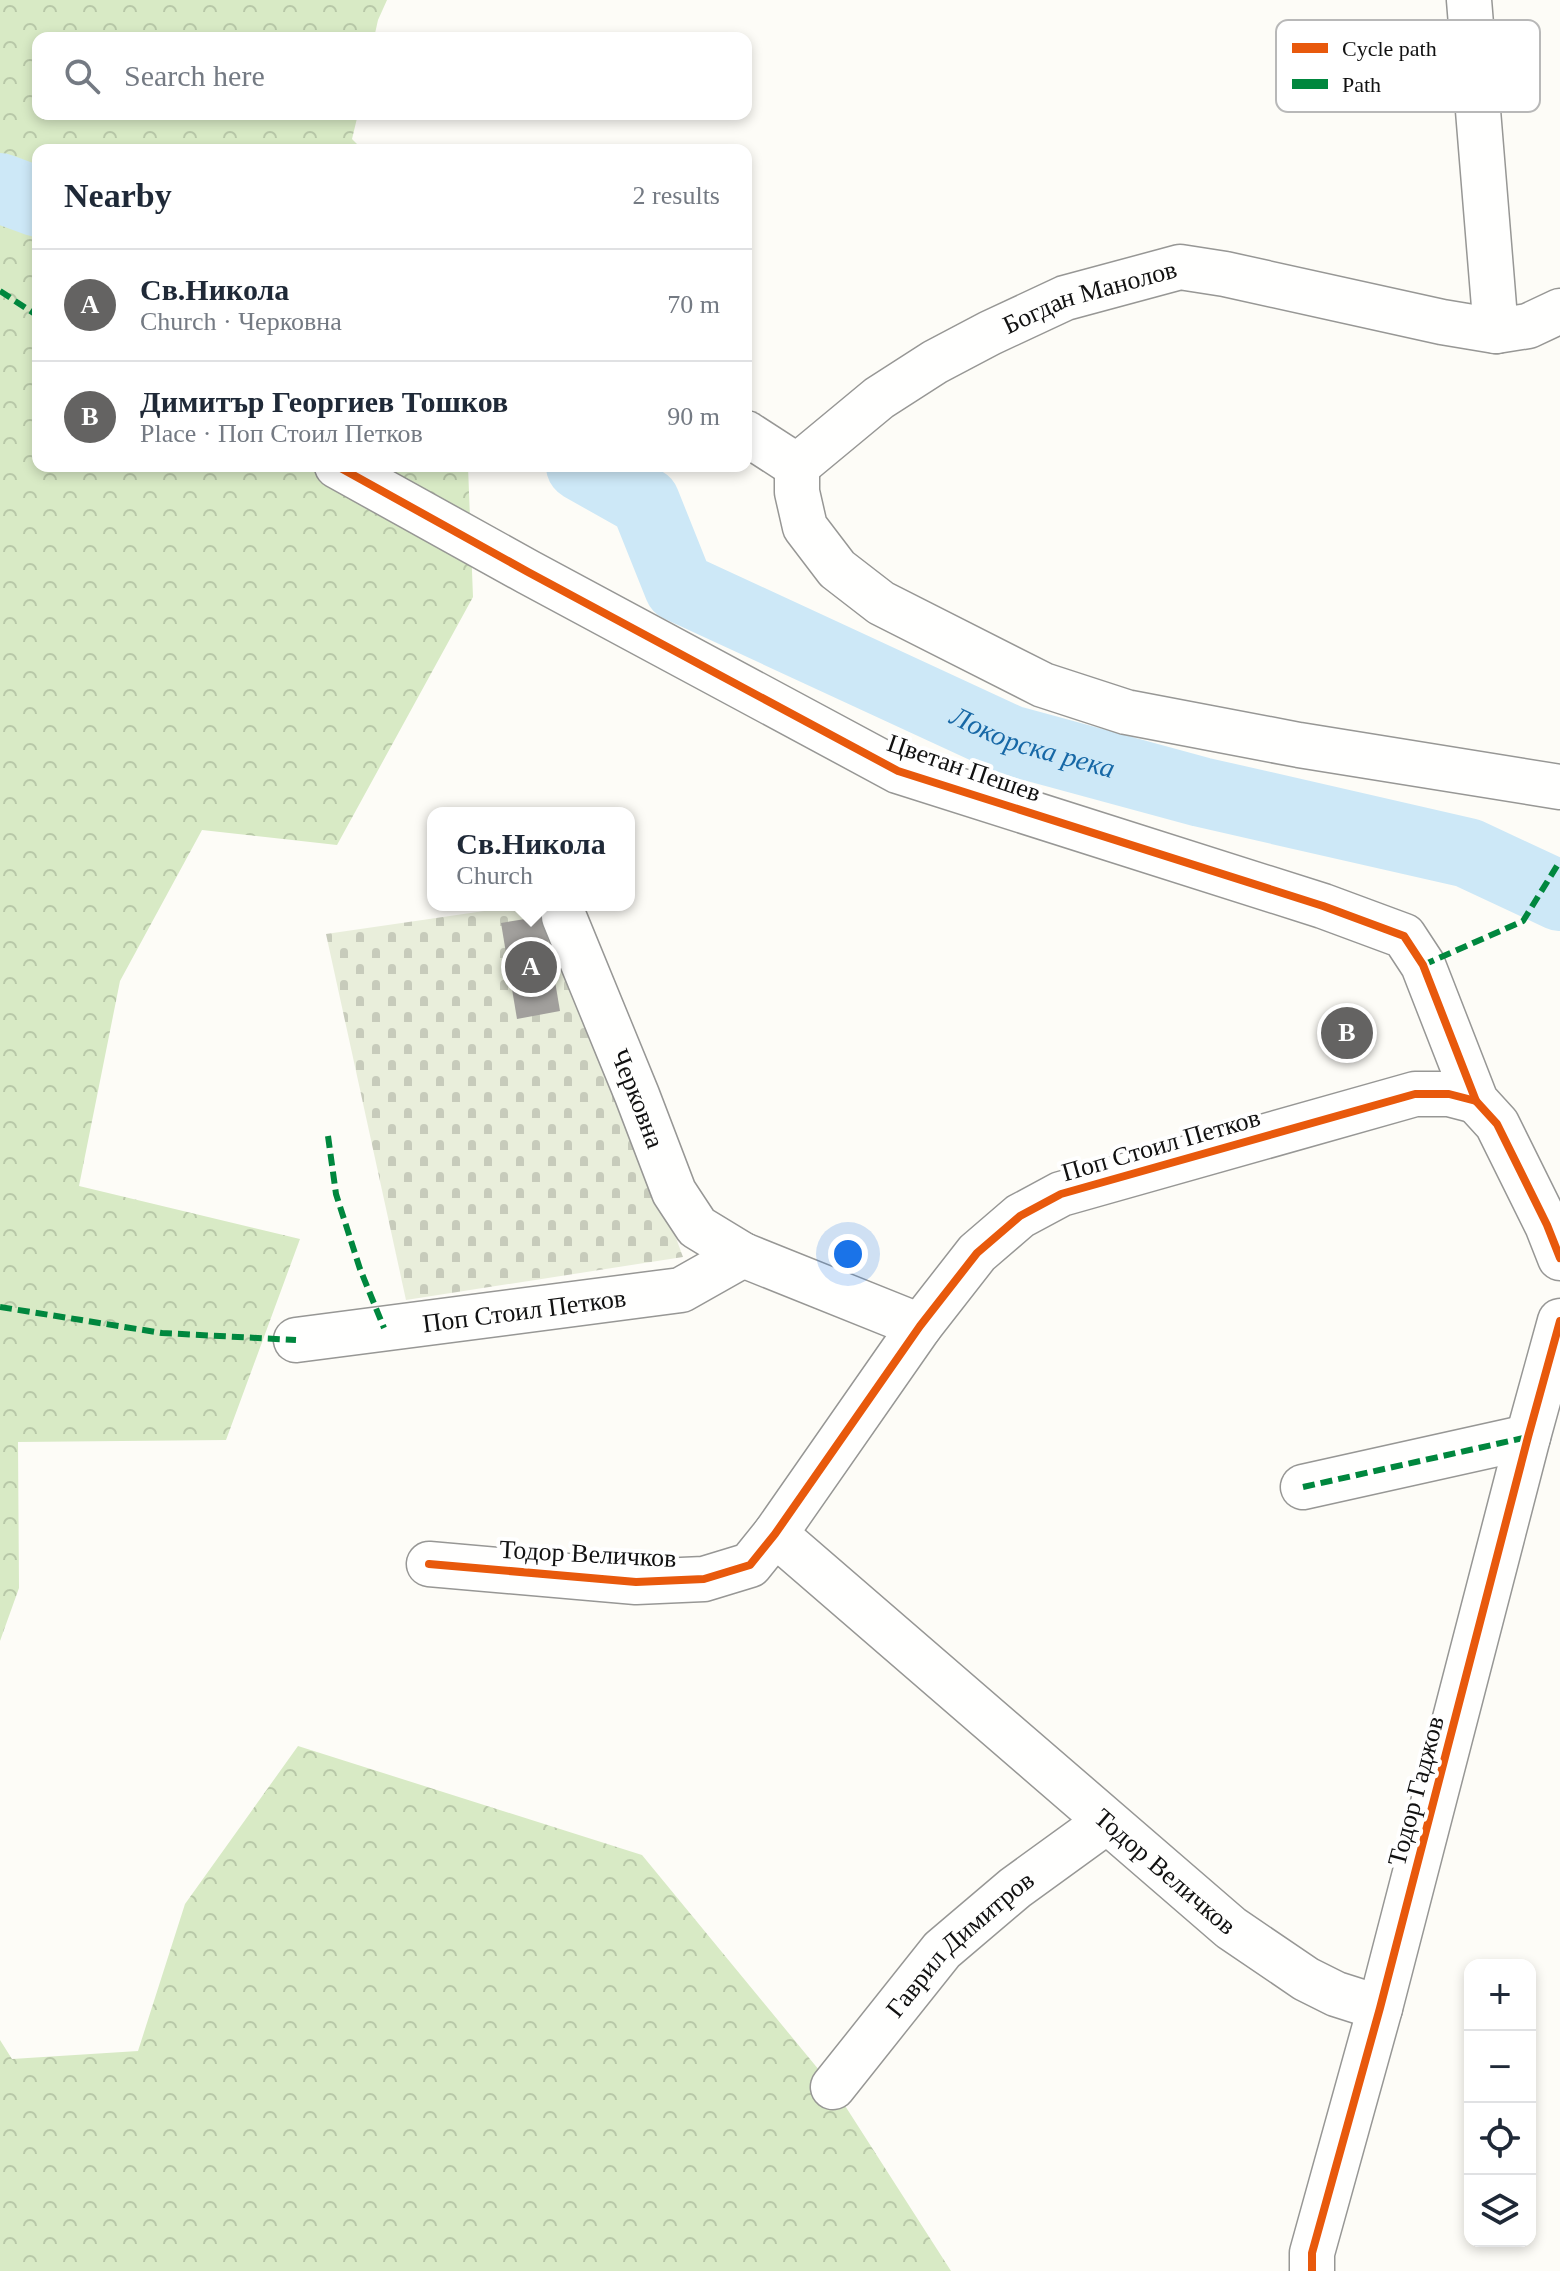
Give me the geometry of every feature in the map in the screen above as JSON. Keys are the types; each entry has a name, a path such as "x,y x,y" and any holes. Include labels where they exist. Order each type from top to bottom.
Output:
{"street":[{"path":"1469,0 1471,20"},
{"path":"1478,112 1496,331"},
{"name":"Богдан Манолов","path":"797,466 879,398 935,362 990,333 1065,298 1180,267 1496,331 1528,326 1560,311"},
{"path":"752,437 797,466 797,492 805,527 837,569 881,603 1043,685 1126,712 1299,745 1560,787"},
{"name":"Цветан Пешев","path":"348,472 898,771 1323,906 1404,936 1423,965 1476,1101"},
{"name":"Черковна","path":"564,917 674,1192 697,1227 743,1255"},
{"name":"Поп Стоил Петков","path":"775,1534 920,1326 977,1253 1020,1216 1061,1194 1415,1094 1449,1094 1476,1101"},
{"path":"1476,1101 1497,1124 1560,1258"},
{"path":"743,1255 920,1326"},
{"name":"Поп Стоил Петков","path":"296,1340 681,1290 743,1255"},
{"name":"Тодор Гаджов","path":"1312,2271 1312,2253 1380,2008 1560,1321"},
{"path":"1303,1487 1528,1437"},
{"name":"Тодор Величков","path":"429,1564 636,1582 704,1579 750,1565 775,1534 1106,1822 1243,1936 1306,1979 1336,1994 1380,2008"},
{"name":"Гаврил Димитров","path":"833,2087 942,1950 1015,1888 1106,1822"}],"green space":[{"path":"0,0 387,0 375,32 32,32 32,120 357,120 352,139 357,144 32,144 32,472 468,472 473,597 337,845 202,830 120,981 79,1186 300,1239 226,1440 18,1442 19,1588 0,1641"},
{"path":"484,911 556,911 683,1257 406,1300 326,934"},
{"path":"298,1746 642,1855 833,2087 951,2271 0,2271 0,2040 12,2059 138,2051 185,1904"}],"building":[{"path":"544,916 560,1011 517,1019 501,923"}],"waterway":[{"name":"Локорска река","path":"0,188 32,200"},
{"name":"Локорска река","path":"592,472 645,502 679,587 1010,740 1201,792 1468,853 1560,896"}],"marked path":[{"path":"0,291 32,312"},
{"path":"1423,965 1523,921 1560,861"},
{"path":"328,1136 336,1194 360,1269 384,1328"},
{"path":"0,1307 162,1333 296,1340"},
{"path":"1303,1487 1528,1437"}],"cycle path":[{"path":"348,472 898,771 1323,906 1404,936 1423,965 1476,1101 1497,1124 1560,1258"},
{"path":"429,1564 636,1582 704,1579 750,1565 775,1534 920,1326 977,1253 1020,1216 1061,1194 1415,1094 1449,1094 1476,1101"},
{"path":"1312,2271 1312,2253 1380,2008 1560,1321"}],"place":[{"name":"Св.Никола","path":"531,967"},
{"name":"Димитър Георгиев Тошков","path":"1347,1033"}]}
